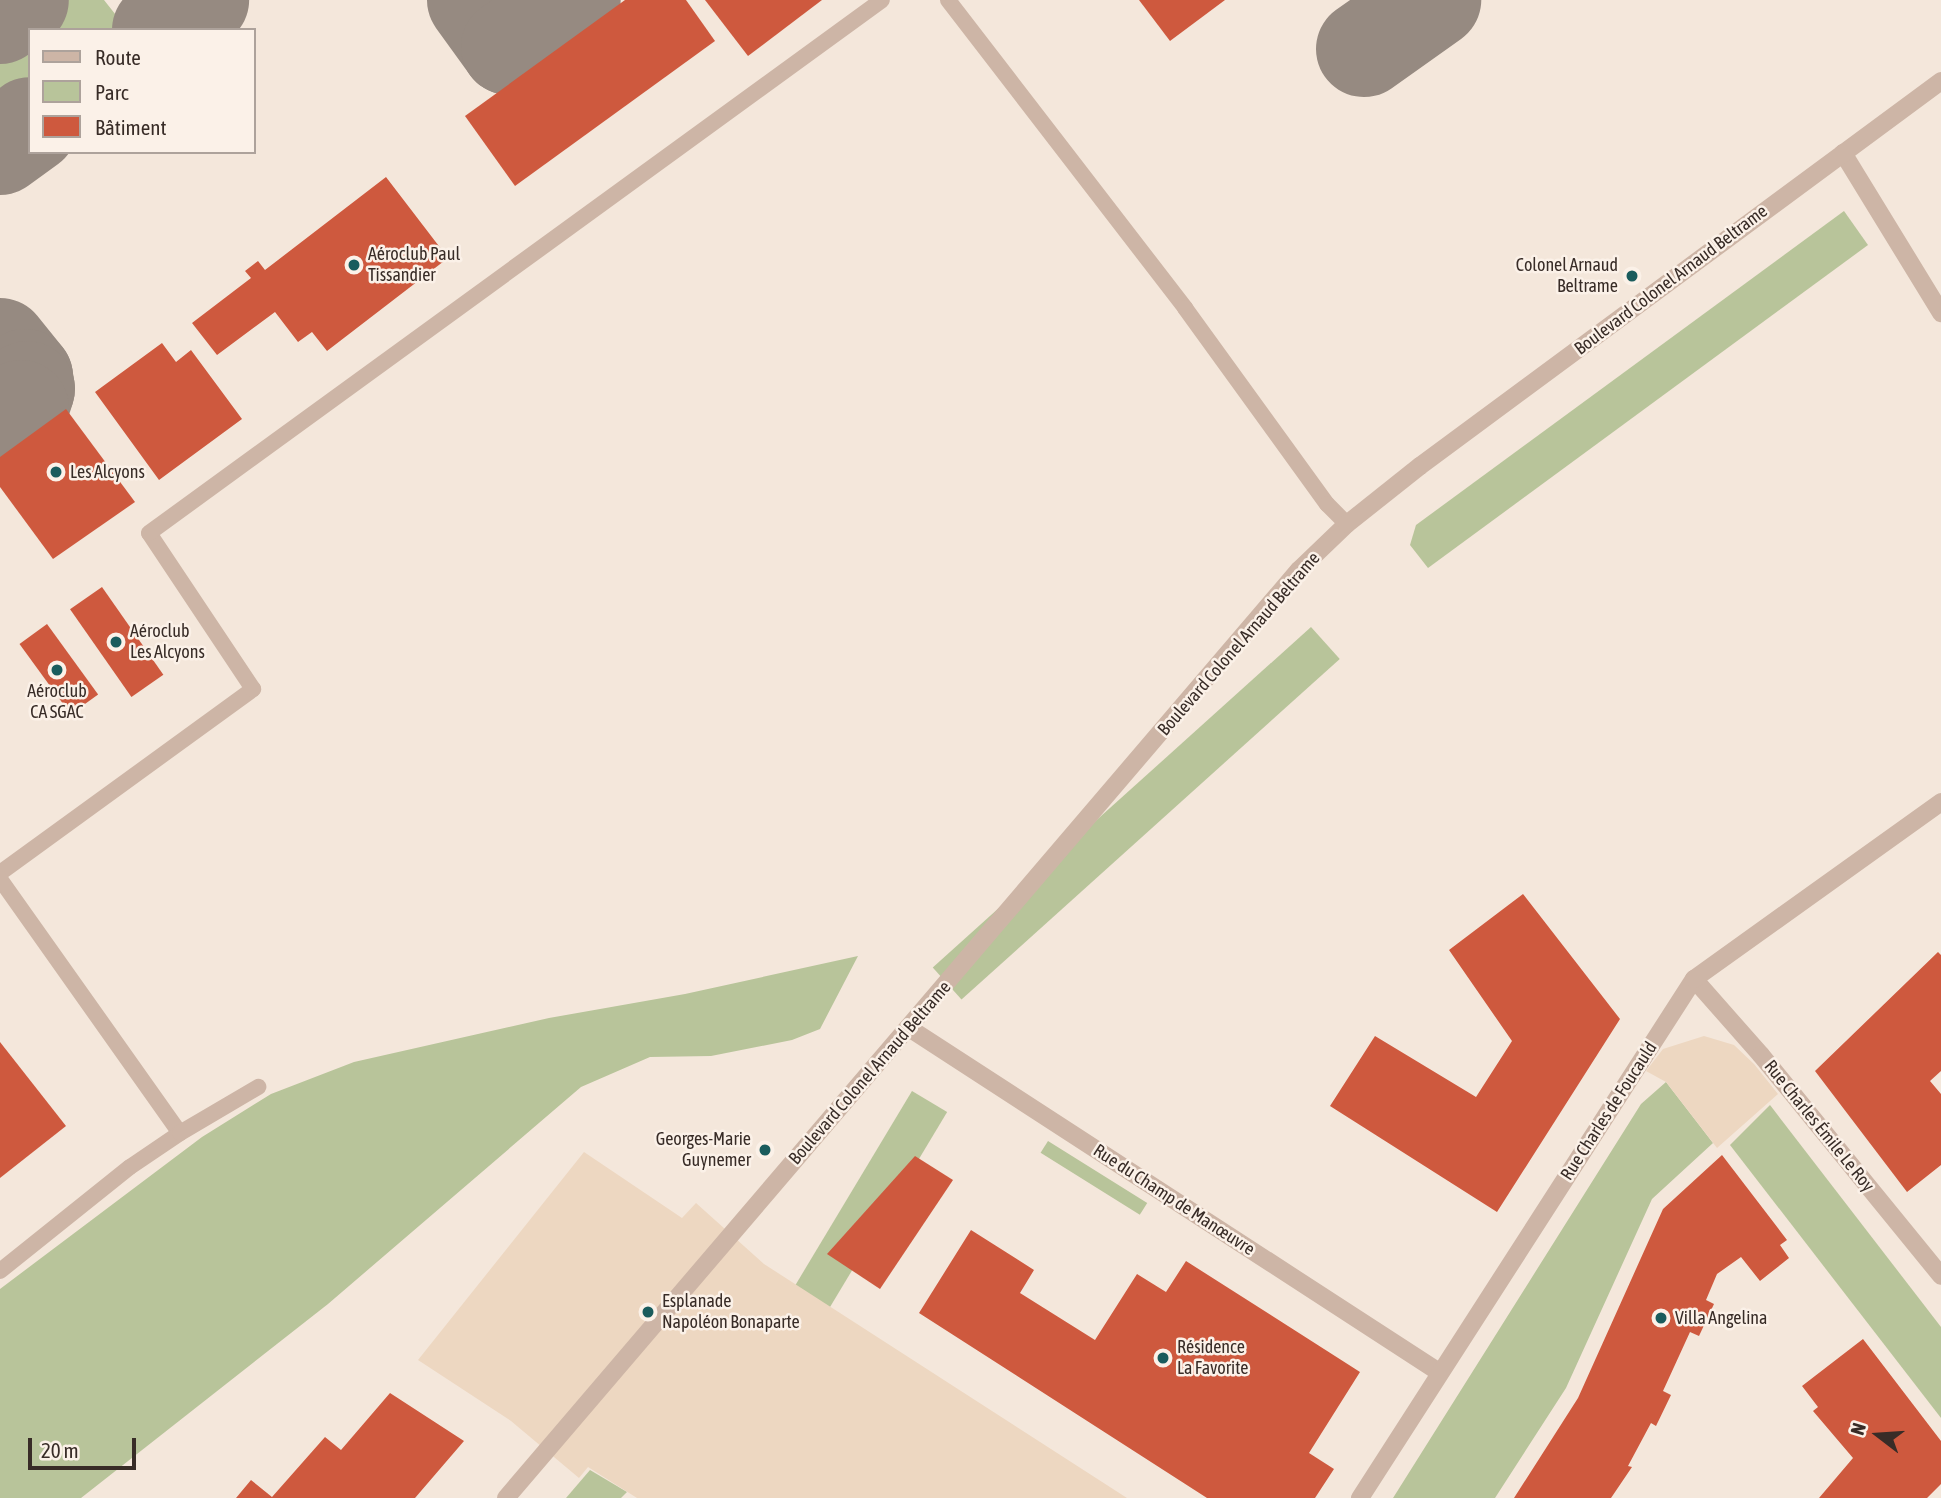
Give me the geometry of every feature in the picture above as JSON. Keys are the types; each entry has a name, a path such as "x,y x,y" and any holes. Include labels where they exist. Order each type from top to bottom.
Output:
{"street":[{"name":"Boulevard Colonel Arnaud Beltrame","path":"506,1498 1299,570 1347,524 1759,213 1941,81"},
{"path":"1843,153 1941,313"},
{"name":"Rue Charles de Foucauld","path":"1360,1498 1694,979 1941,802"},
{"name":"Rue Charles Émile Le Roy","path":"1694,979 1761,1055 1941,1276"},
{"name":"Rue du Champ de Manœuvre","path":"909,1028 1439,1372"}],"lane":[{"path":"0,873 253,689 149,533 882,0"},
{"path":"948,0 1185,308 1327,504 1347,524"},
{"path":"0,879 180,1133"},
{"path":"0,1271 130,1167 180,1133 258,1087"}],"green space":[{"path":"66,0 104,0 123,24 117,28 28,28"},
{"path":"28,28 28,93 0,114 0,49"},
{"path":"1844,211 1868,245 1428,568 1410,545 1416,525"},
{"path":"1311,627 1340,659 962,1000 933,968"},
{"path":"858,956 820,1029 792,1040 711,1056 650,1057 581,1087 328,1304 81,1498 0,1498 0,1289 202,1137 271,1094 354,1062 549,1018 685,994"},
{"path":"1666,1082 1713,1143 1652,1199 1566,1388 1495,1498 1393,1498 1641,1104"},
{"path":"912,1091 947,1112 830,1308 795,1286"},
{"path":"1770,1105 1941,1327 1941,1418 1730,1145"},
{"path":"1048,1141 1147,1203 1140,1215 1041,1153"},
{"path":"590,1470 627,1492 621,1498 566,1498"}],"shaded area":[{"path":"1704,1036 1734,1045 1754,1064 1778,1094 1717,1148 1666,1082 1646,1071 1663,1049"},
{"name":"Esplanade Napoléon Bonaparte","path":"584,1152 682,1218 696,1203 764,1264 1127,1498 637,1498 588,1467 579,1478 511,1421 418,1360"}],"building":[{"path":"625,0 686,0 715,41 515,186 465,116"},
{"path":"705,0 822,0 748,56"},
{"path":"1139,0 1225,0 1170,41"},
{"name":"Aéroclub Paul Tissandier","path":"386,177 448,258 327,351 312,332 298,342 275,312 217,355 192,323 251,278 245,271 258,261 265,270"},
{"path":"162,343 176,362 191,350 242,419 159,480 95,392"},
{"name":"Les Alcyons","path":"66,409 135,502 53,559 0,487 0,457"},
{"name":"Aéroclub Les Alcyons","path":"102,587 163,675 131,697 70,609"},
{"name":"Aéroclub CA SGAC","path":"47,624 98,694 71,714 19,644"},
{"path":"1523,894 1620,1019 1497,1212 1330,1106 1375,1036 1476,1097 1512,1041 1449,950"},
{"path":"1938,952 1941,955 1941,1071 1930,1081 1941,1094 1941,1165 1907,1192 1815,1071"},
{"path":"0,1042 66,1126 0,1178"},
{"name":"Villa Angelina","path":"1722,1155 1787,1240 1780,1245 1789,1258 1760,1281 1741,1257 1717,1274 1706,1300 1714,1304 1699,1336 1690,1332 1663,1391 1671,1395 1656,1426 1651,1423 1628,1466 1632,1467 1611,1498 1514,1498 1578,1398 1663,1209"},
{"path":"915,1156 953,1180 880,1289 827,1254"},
{"name":"Résidence La Favorite","path":"971,1230 1034,1270 1020,1293 1095,1340 1137,1274 1166,1292 1186,1261 1360,1372 1309,1453 1334,1469 1315,1498 1207,1498 919,1313"},
{"path":"1863,1339 1941,1441 1941,1484 1927,1498 1819,1498 1853,1458 1813,1411 1818,1407 1802,1386"},
{"path":"390,1393 464,1441 415,1498 236,1498 251,1480 272,1497 325,1437 341,1450"}],"taxiway":[{"path":"0,16 21,0"},
{"path":"163,28 201,0"},
{"path":"475,0 509,47 573,0"},
{"path":"1364,49 1433,0"},
{"path":"0,147 28,126"},
{"path":"0,346 25,377 27,389 21,408 13,416"}],"place":[{"name":"Aéroclub Paul Tissandier","path":"354,265"},
{"name":"Colonel Arnaud Beltrame","path":"1632,276"},
{"name":"Les Alcyons","path":"56,472"},
{"name":"Aéroclub Les Alcyons","path":"116,642"},
{"name":"Aéroclub CA SGAC","path":"57,670"},
{"name":"Georges-Marie Guynemer","path":"765,1150"},
{"name":"Esplanade Napoléon Bonaparte","path":"648,1312"},
{"name":"Villa Angelina","path":"1661,1318"},
{"name":"Résidence La Favorite","path":"1163,1358"}]}
